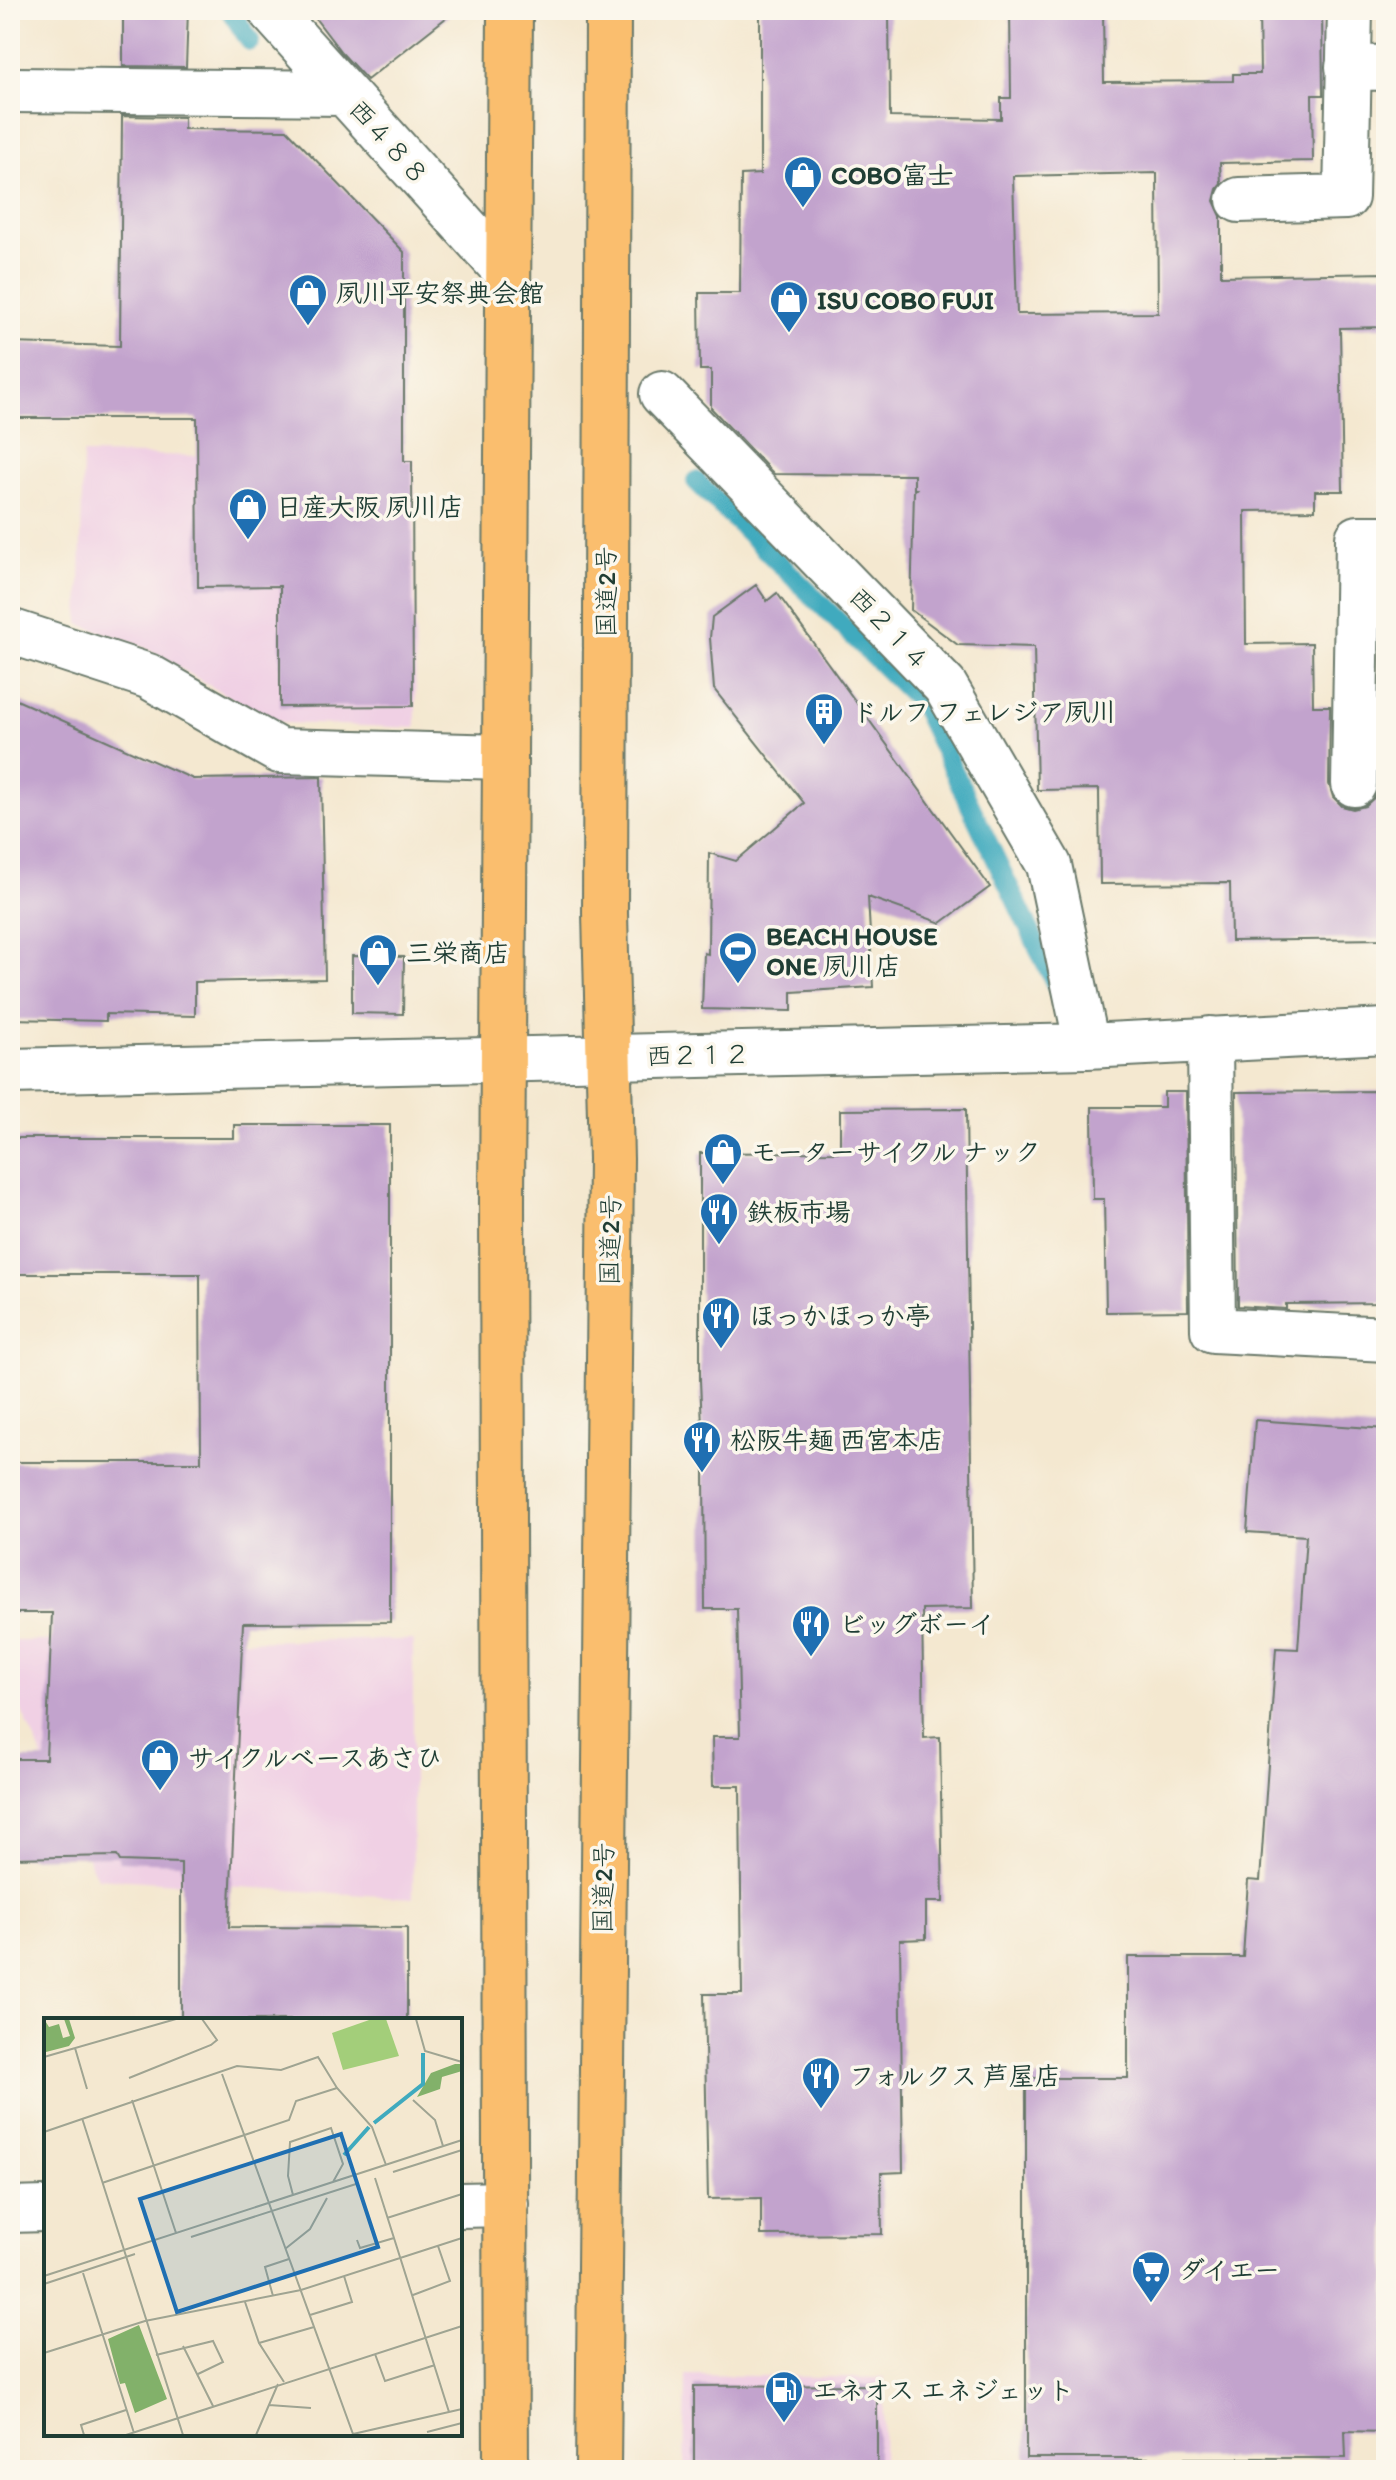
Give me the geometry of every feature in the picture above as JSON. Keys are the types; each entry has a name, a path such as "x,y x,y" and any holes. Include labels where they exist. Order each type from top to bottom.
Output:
{"highway":[{"path":"506,2470 503,1060 510,10"},
{"name":"国道2号","path":"598,2470 611,1159 605,913 608,10"}],"street":[{"name":"西４８８","path":"270,10 508,274"},
{"path":"1239,200 1346,197 1367,68 1350,10"},
{"path":"10,90 345,93"},
{"name":"西２１４","path":"662,394 945,686 1049,865 1087,1046"},
{"path":"1354,784 1358,538 1386,538"},
{"path":"10,631 148,676 279,751 505,757"},
{"name":"西２１２","path":"10,1071 1087,1046 1386,1031"},
{"path":"1210,1039 1213,1330 1386,1339"},
{"path":"462,2205 506,2204"},
{"path":"10,2210 44,2209"}],"shaded area":[{"name":"日産大阪 夙川店","path":"83,454 414,459 416,728 288,723 265,718 142,646 79,624"},
{"path":"413,1640 413,1898 97,1878 10,1685 10,1641"},
{"name":"エネオス エネジェット","path":"686,2375 884,2378 883,2470 684,2470"}],"building":[{"path":"123,10 188,10 186,67 123,66"},
{"path":"309,10 456,10 367,80"},
{"path":"760,10 889,10 890,117 1001,119 1001,98 1011,98 1010,10 1103,10 1104,82 1233,81 1233,74 1260,74 1259,10 1322,10 1323,95 1312,95 1313,161 1220,163 1221,184 1214,201 1221,216 1221,276 1386,273 1386,327 1340,328 1343,491 1315,491 1315,510 1245,511 1246,644 1312,643 1313,706 1330,706 1329,784 1333,797 1342,806 1353,809 1365,806 1376,796 1379,784 1380,705 1386,705 1386,939 1231,941 1230,883 1100,884 1099,789 1037,790 1034,647 958,645 911,610 914,475 774,474 711,408 711,370 700,370 699,293 740,293 741,175 760,174","holes":["1157,173 1158,313 1017,314 1013,176"]},
{"path":"122,116 184,117 184,129 287,130 404,252 404,461 412,461 413,706 280,707 280,586 198,587 197,418 10,418 10,343 120,346"},
{"name":"ドルフ フェレジア夙川","path":"756,585 767,601 777,593 990,887 941,923 868,897 873,987 792,992 792,1011 702,1009 704,953 708,954 709,853 736,861 804,803 714,689 710,638 712,617"},
{"path":"10,697 193,779 321,777 325,979 195,982 195,1016 106,1014 106,1021 10,1019"},
{"path":"352,956 404,957 403,1014 352,1013"},
{"path":"1386,1091 1386,1303 1286,1304 1286,1309 1238,1306 1236,1092"},
{"path":"1164,1092 1186,1092 1188,1311 1106,1312 1104,1199 1093,1199 1092,1107 1164,1107"},
{"path":"966,1109 973,1608 922,1609 924,1738 940,1737 943,1902 926,1902 926,1939 900,1940 903,2172 881,2173 882,2234 761,2235 761,2198 708,2199 704,1994 742,1994 740,1786 713,1786 712,1737 740,1737 737,1609 705,1609 700,1380 700,1153 840,1152 840,1110"},
{"path":"234,1125 390,1125 390,1622 243,1623 229,1927 407,1928 407,2018 181,2018 181,1863 120,1861 117,1856 10,1858 10,1759 46,1759 52,1613 10,1613 10,1462 201,1462 200,1274 10,1274 10,1138 234,1138"},
{"path":"1255,1420 1386,1429 1386,2432 1345,2431 1346,2458 1026,2458 1026,2078 1128,2078 1128,1957 1243,1957 1248,1880 1260,1881 1276,1648 1298,1649 1306,1536 1247,1532"},
{"name":"エネオス エネジェット","path":"877,2385 877,2463 694,2463 694,2386"}],"waterway":[{"path":"230,10 250,41"},
{"path":"696,481 921,703 1059,991"}],"place":[{"name":"COBO富士","path":"803,209"},
{"name":"夙川平安祭典会館","path":"308,327"},
{"name":"ISU COBO FUJI","path":"789,334"},
{"name":"日産大阪 夙川店","path":"248,541"},
{"name":"ドルフ フェレジア夙川","path":"824,746"},
{"name":"BEACH HOUSE ONE 夙川店","path":"738,985"},
{"name":"三栄商店","path":"378,987"},
{"name":"モーターサイクル ナック","path":"723,1186"},
{"name":"鉄板市場","path":"719,1246"},
{"name":"ほっかほっか亭","path":"721,1350"},
{"name":"松阪牛麺 西宮本店","path":"702,1474"},
{"name":"ビッグボーイ","path":"811,1658"},
{"name":"サイクルベースあさひ","path":"160,1792"},
{"name":"フォルクス 芦屋店","path":"821,2110"},
{"name":"ダイエー","path":"1151,2304"},
{"name":"エネオス エネジェット","path":"784,2424"}]}
